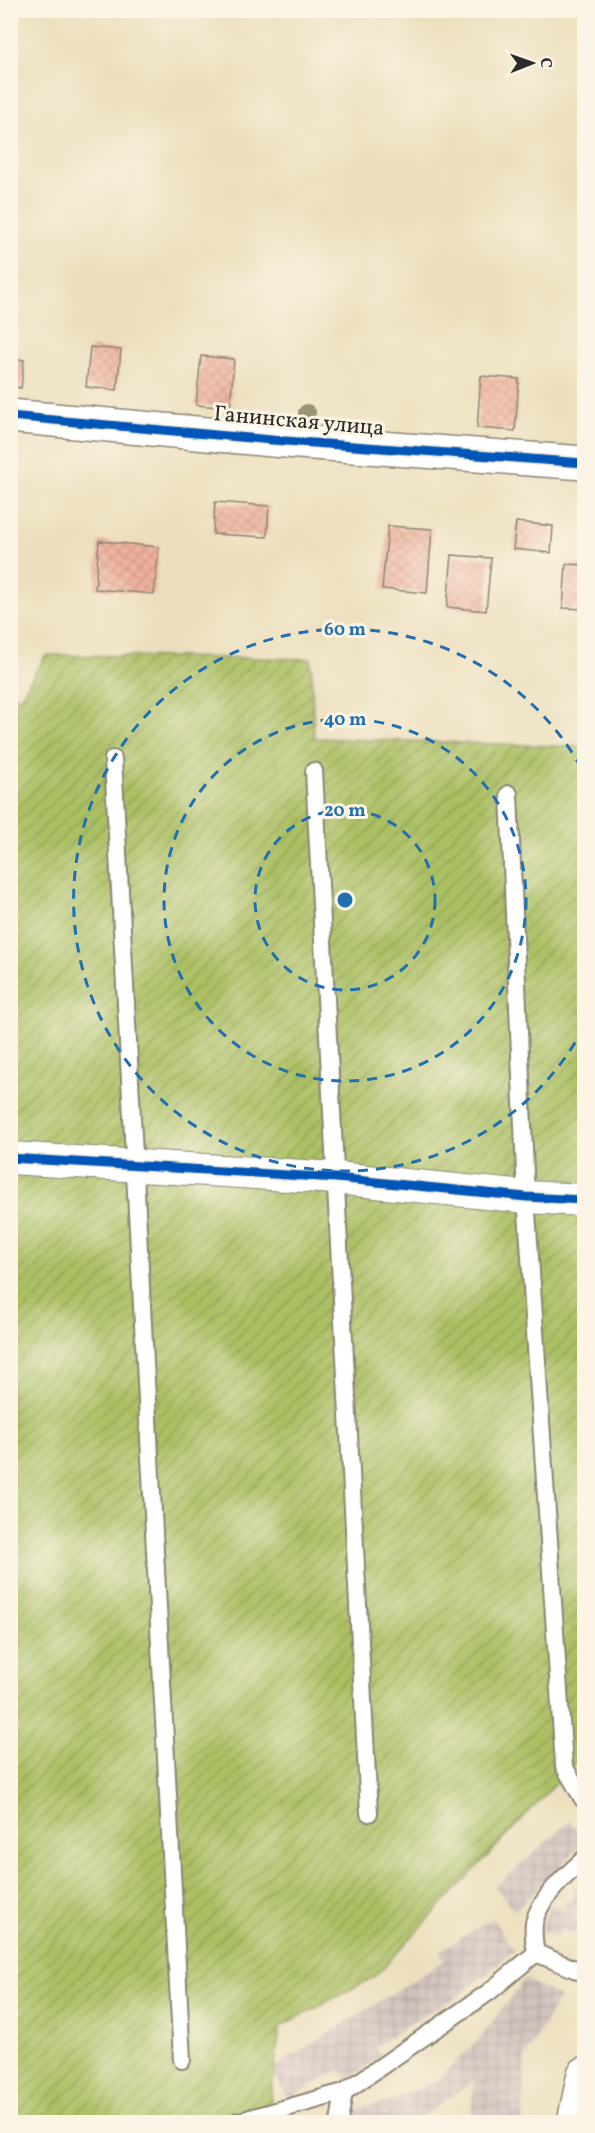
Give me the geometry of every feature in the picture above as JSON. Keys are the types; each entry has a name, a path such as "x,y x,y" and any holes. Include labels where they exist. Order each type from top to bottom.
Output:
{"street":[{"name":"Ганинская улица","path":"10,416 272,440 585,463"},
{"path":"10,1158 336,1178 526,1197 585,1200"},
{"path":"574,2122 585,2074"}],"lane":[{"path":"114,759 182,2060"},
{"path":"314,771 369,1813"},
{"path":"509,794 526,1197 564,1766 583,1799"},
{"path":"536,1953 535,1922 548,1896 564,1877 585,1859"},
{"path":"536,1953 585,1972"},
{"path":"236,2122 344,2092 489,1992 536,1953"},
{"path":"339,2122 344,2092"}],"shaded area":[{"path":"570,1821 584,1843 515,1911 495,1887"},
{"path":"581,1876 584,1878 584,1925 580,1924 576,1934 560,1929 556,1936 541,1931 550,1905 563,1909 565,1901 571,1902"},
{"path":"492,1918 514,1951 457,1997 420,2017 375,2047 381,2057 348,2079 341,2069 289,2098 270,2070 444,1961 440,1951"},
{"path":"525,1979 560,1997 525,2058 522,2122 470,2122 475,2080 420,2118 420,2122 350,2122 351,2111 385,2103 437,2081 478,2040"}],"green space":[{"path":"46,655 311,659 314,738 584,747 584,1753 374,1977 280,2027 268,2122 11,2122 11,696 21,696"}],"building":[{"path":"90,347 121,350 117,390 86,387"},
{"path":"201,356 234,359 230,408 196,405"},
{"path":"10,358 24,360 21,388 10,386"},
{"path":"481,376 519,379 515,431 477,428"},
{"path":"215,502 269,506 267,537 213,534"},
{"path":"516,522 553,526 551,553 513,549"},
{"path":"388,526 432,529 427,593 382,589"},
{"path":"99,541 159,547 154,594 95,589"},
{"path":"452,555 491,558 486,611 447,607"},
{"path":"566,564 584,565 584,609 563,608"}],"cycle path":[{"path":"10,416 272,440 584,463"},
{"path":"10,1158 336,1178 526,1197 584,1200"}]}
